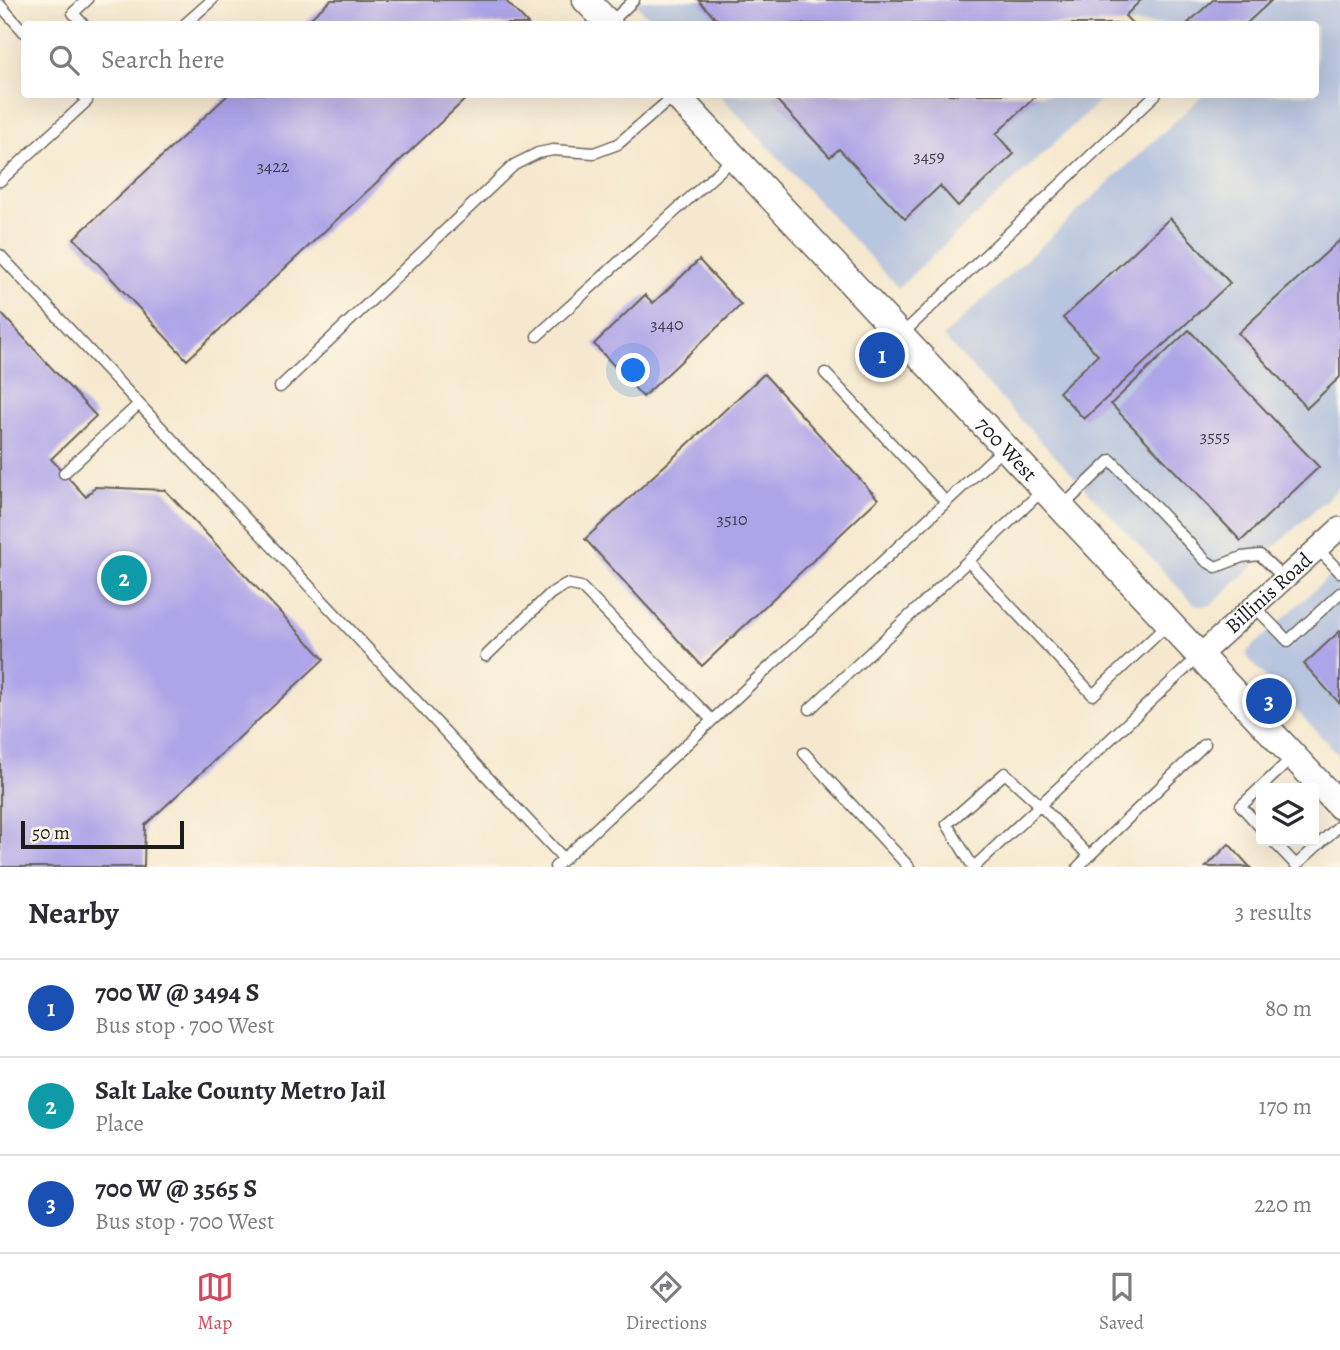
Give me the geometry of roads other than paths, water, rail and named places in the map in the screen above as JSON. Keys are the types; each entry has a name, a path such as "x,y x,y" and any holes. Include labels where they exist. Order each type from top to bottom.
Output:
{"street":[{"path":"586,0 606,21"},
{"name":"700 West","path":"678,98 1340,810"},
{"name":"Billinis Road","path":"1199,656 1340,528"}],"lane":[{"path":"80,21 73,13 87,0"},
{"path":"189,21 212,0"},
{"path":"612,21 634,0"},
{"path":"0,5 21,29"},
{"path":"0,181 87,100 85,98"},
{"path":"280,387 514,165 538,153 553,150 594,153 618,144 672,98"},
{"path":"900,337 1152,98"},
{"path":"537,336 734,158"},
{"path":"0,255 564,859"},
{"path":"825,373 946,502"},
{"path":"64,473 139,404"},
{"path":"555,867 1004,448"},
{"path":"810,709 968,561 1052,499 1111,460 1206,561 1216,567 1242,557 1260,555 1284,578"},
{"path":"1317,548 1340,572"},
{"path":"968,561 1093,695 1168,624"},
{"path":"486,656 550,594 566,584 581,587 712,720"},
{"path":"1254,606 1288,641 1340,593"},
{"path":"1089,856 1040,805 1005,773 947,824 974,867 1040,805 1199,656"},
{"path":"1078,867 1205,744"},
{"path":"804,753 909,867"},
{"path":"1265,783 1293,757"},
{"path":"1256,792 1241,806 1256,822"},
{"path":"1319,836 1340,810"},
{"path":"1278,846 1296,865 1311,846"}],"place":[{"name":"700 W @ 3494 S","path":"882,355"},
{"name":"Salt Lake County Metro Jail","path":"124,578"},
{"name":"700 W @ 3565 S","path":"1269,701"}]}
